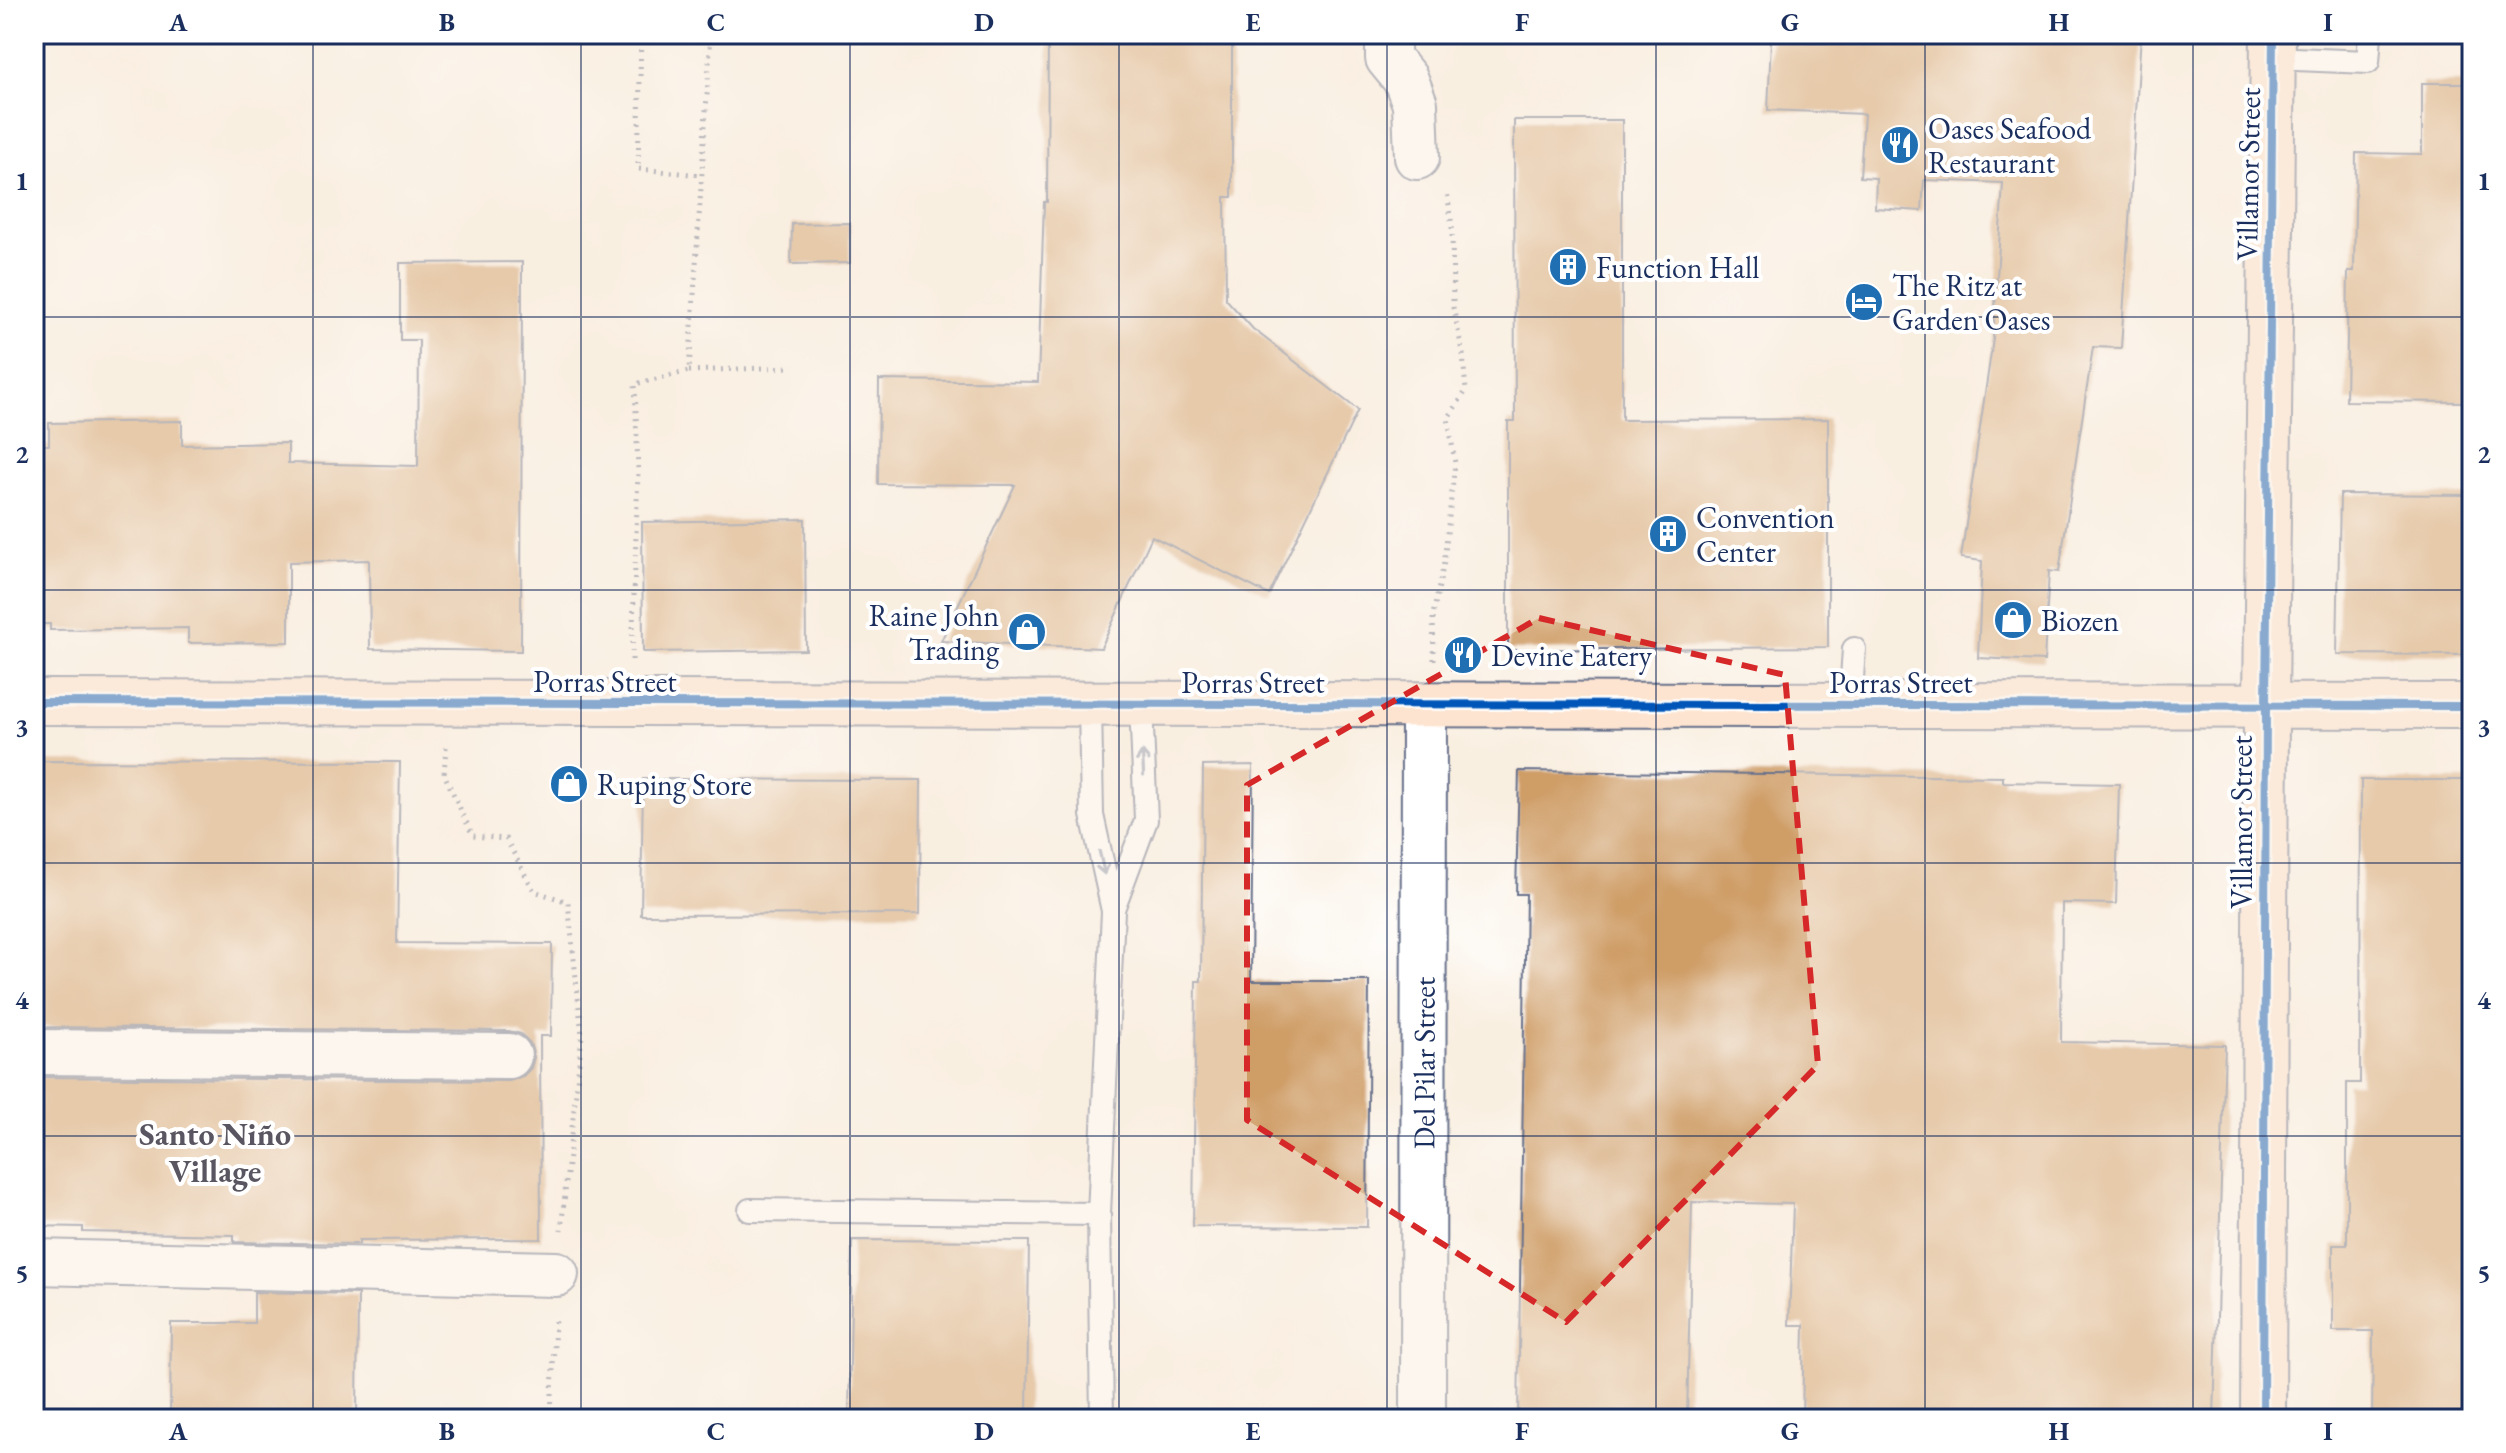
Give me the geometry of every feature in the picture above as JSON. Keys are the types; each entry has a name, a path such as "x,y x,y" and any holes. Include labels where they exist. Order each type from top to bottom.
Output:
{"street":[{"path":"1388,34 1388,58 1406,80 1415,104 1417,144"},
{"name":"Villamor Street","path":"2263,1419 2273,46"},
{"name":"Porras Street","path":"34,702 2472,706"},
{"name":"Del Pilar Street","path":"1423,1419 1430,705"},
{"path":"34,1052 509,1056"},
{"path":"34,1262 556,1274"}],"lane":[{"path":"2273,46 2368,62 2370,34"},
{"path":"1850,707 1854,649"},
{"path":"1090,705 1092,815 1113,911 1099,1214 1102,1419"},
{"path":"1113,911 1146,820 1141,705"},
{"path":"750,1210 1099,1214"}],"path":[{"path":"641,34 638,169 701,175"},
{"path":"689,371 711,34"},
{"path":"1417,144 1444,167 1452,226 1453,307 1463,354 1466,391 1448,418 1455,463 1444,562 1433,615 1430,705"},
{"path":"631,705 638,471 635,384 689,371 789,367"},
{"path":"450,705 444,774 473,836 506,839 534,891 568,902 582,1035 556,1274 551,1419"}],"highlighted area":[{"path":"1539,618 1785,675 1818,1065 1566,1322 1247,1120 1247,785"}],"building":[{"path":"1048,34 1232,34 1232,197 1225,197 1226,299 1253,329 1358,410 1269,595 1152,536 1101,648 941,641 1015,485 878,484 879,380 1038,382 1044,202 1047,202"},
{"path":"1867,34 2141,34 2121,348 2093,347 2059,572 2049,571 2044,661 1978,658 1982,561 1961,558 1993,339 2003,183 1924,180 1922,211 1875,208 1876,178 1860,177 1864,114 1768,110 1771,40 1866,45"},
{"path":"2422,83 2472,83 2472,402 2346,401 2348,271 2354,271 2356,153 2422,154"},
{"name":"Convention Center","path":"1514,120 1622,120 1622,420 1828,419 1828,647 1508,650 1508,421 1515,421"},
{"path":"850,223 850,263 791,264 792,224"},
{"path":"522,262 521,651 370,649 369,560 289,562 289,642 188,643 188,628 50,630 50,624 34,624 34,445 49,445 49,423 182,421 182,445 288,443 288,463 418,466 419,340 400,340 400,263"},
{"path":"2340,494 2472,495 2472,655 2337,654"},
{"path":"805,519 806,650 643,652 642,522"},
{"path":"34,761 400,762 397,943 552,944 551,1036 540,1036 541,1239 359,1240 359,1244 234,1242 234,1235 83,1232 83,1227 34,1226 34,1077 509,1081 522,1077 531,1068 534,1057 530,1043 521,1034 509,1031 34,1027"},
{"path":"1253,765 1251,981 1369,981 1367,1227 1193,1226 1196,981 1201,981 1203,766"},
{"path":"1519,771 2003,777 2003,782 2119,784 2116,904 2062,903 2061,1042 2225,1045 2214,1419 1802,1419 1804,1325 1789,1325 1793,1204 1692,1202 1687,1419 1518,1419 1526,894 1516,894"},
{"path":"643,779 921,780 920,914 641,915"},
{"path":"2361,780 2472,780 2472,1419 2372,1419 2373,1331 2333,1331 2333,1245 2347,1245 2347,1083 2360,1083"},
{"path":"852,1240 1029,1241 1027,1419 849,1419"},
{"path":"254,1292 358,1294 357,1419 170,1419 171,1323 254,1323"}],"cycle path":[{"path":"2263,1419 2273,34"},
{"path":"34,702 2472,706"}],"place":[{"name":"Oases Seafood Restaurant","path":"1900,145"},
{"name":"Function Hall","path":"1568,267"},
{"name":"The Ritz at Garden Oases","path":"1864,302"},
{"name":"Convention Center","path":"1668,534"},
{"name":"Biozen","path":"2013,620"},
{"name":"Raine John Trading","path":"1027,632"},
{"name":"Devine Eatery","path":"1463,655"},
{"name":"Ruping Store","path":"569,784"}],"district":[{"name":"Santo Niño Village","path":"215,1152"}]}
